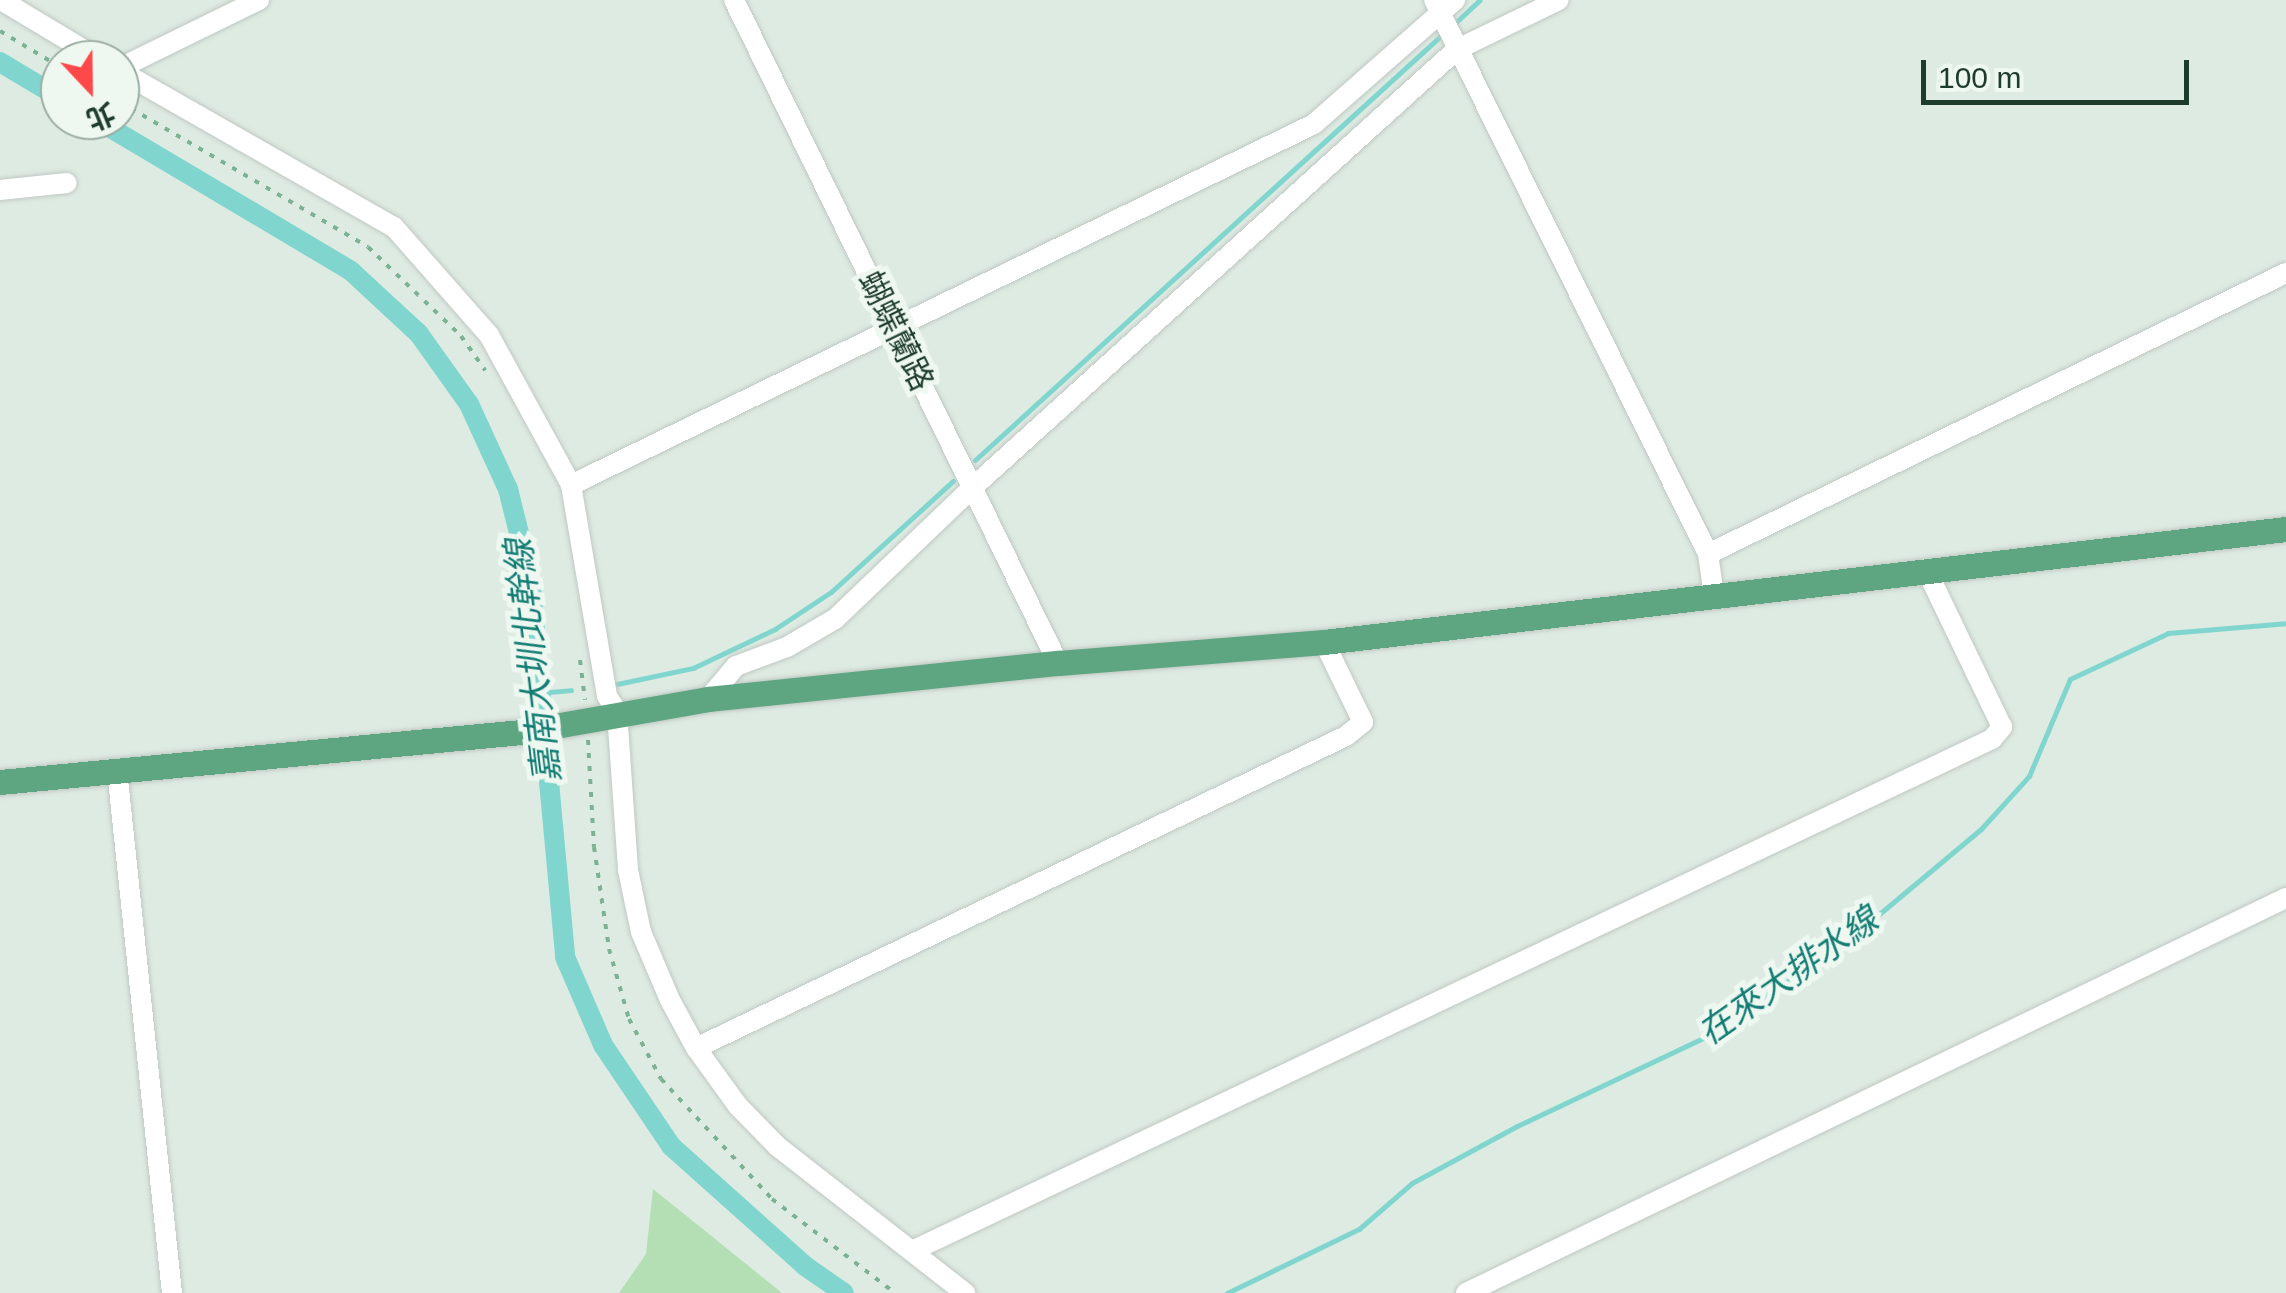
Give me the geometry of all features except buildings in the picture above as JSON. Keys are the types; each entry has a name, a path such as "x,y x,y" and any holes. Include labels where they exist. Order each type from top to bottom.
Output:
{"main road":[{"path":"0,782 521,732 588,723 617,712 708,699 1058,663 1324,642 2286,529"}],"street":[{"path":"1,0 68,40"},
{"path":"140,60 260,0"},
{"name":"蝴蝶蘭路","path":"734,0 1058,663"},
{"path":"708,699 736,666 786,648 835,619 972,488 1456,46 1558,0"},
{"path":"571,485 1314,124 1443,8 1456,46 1708,554 1714,595"},
{"path":"140,81 394,227 489,335 571,485 607,696 617,712 628,870 641,932 696,1048 738,1106 777,1146 965,1293"},
{"path":"0,190 67,183"},
{"path":"1708,554 2286,272"},
{"path":"914,1250 1992,739 2002,726 1926,569"},
{"path":"696,1048 1346,736 1363,722 1324,642"},
{"path":"117,770 172,1293"},
{"path":"1466,1293 2286,898"}],"path":[{"path":"0,32 40,55"},
{"path":"140,114 368,247 461,336 491,380"},
{"path":"579,650 588,723 594,847 608,950 629,1019 653,1064 708,1134 772,1200 895,1293"}],"green space":[{"path":"653,1189 782,1293 619,1293 646,1254"}],"waterway":[{"path":"1454,24 1480,0"},
{"path":"975,460 1446,31"},
{"name":"嘉南大圳北幹線","path":"0,62 40,86"},
{"name":"嘉南大圳北幹線","path":"131,140 351,271 419,334 469,404 508,489 530,577 565,957 603,1045 671,1146 805,1266 844,1293"},
{"path":"617,684 693,668 775,629 831,592 953,481"},
{"name":"在來大排水線","path":"1227,1293 1359,1229 1412,1183 1517,1126 1707,1036 1847,941 1981,829 2029,776 2070,679 2168,633 2286,623"},
{"path":"538,693 571,690"}]}
